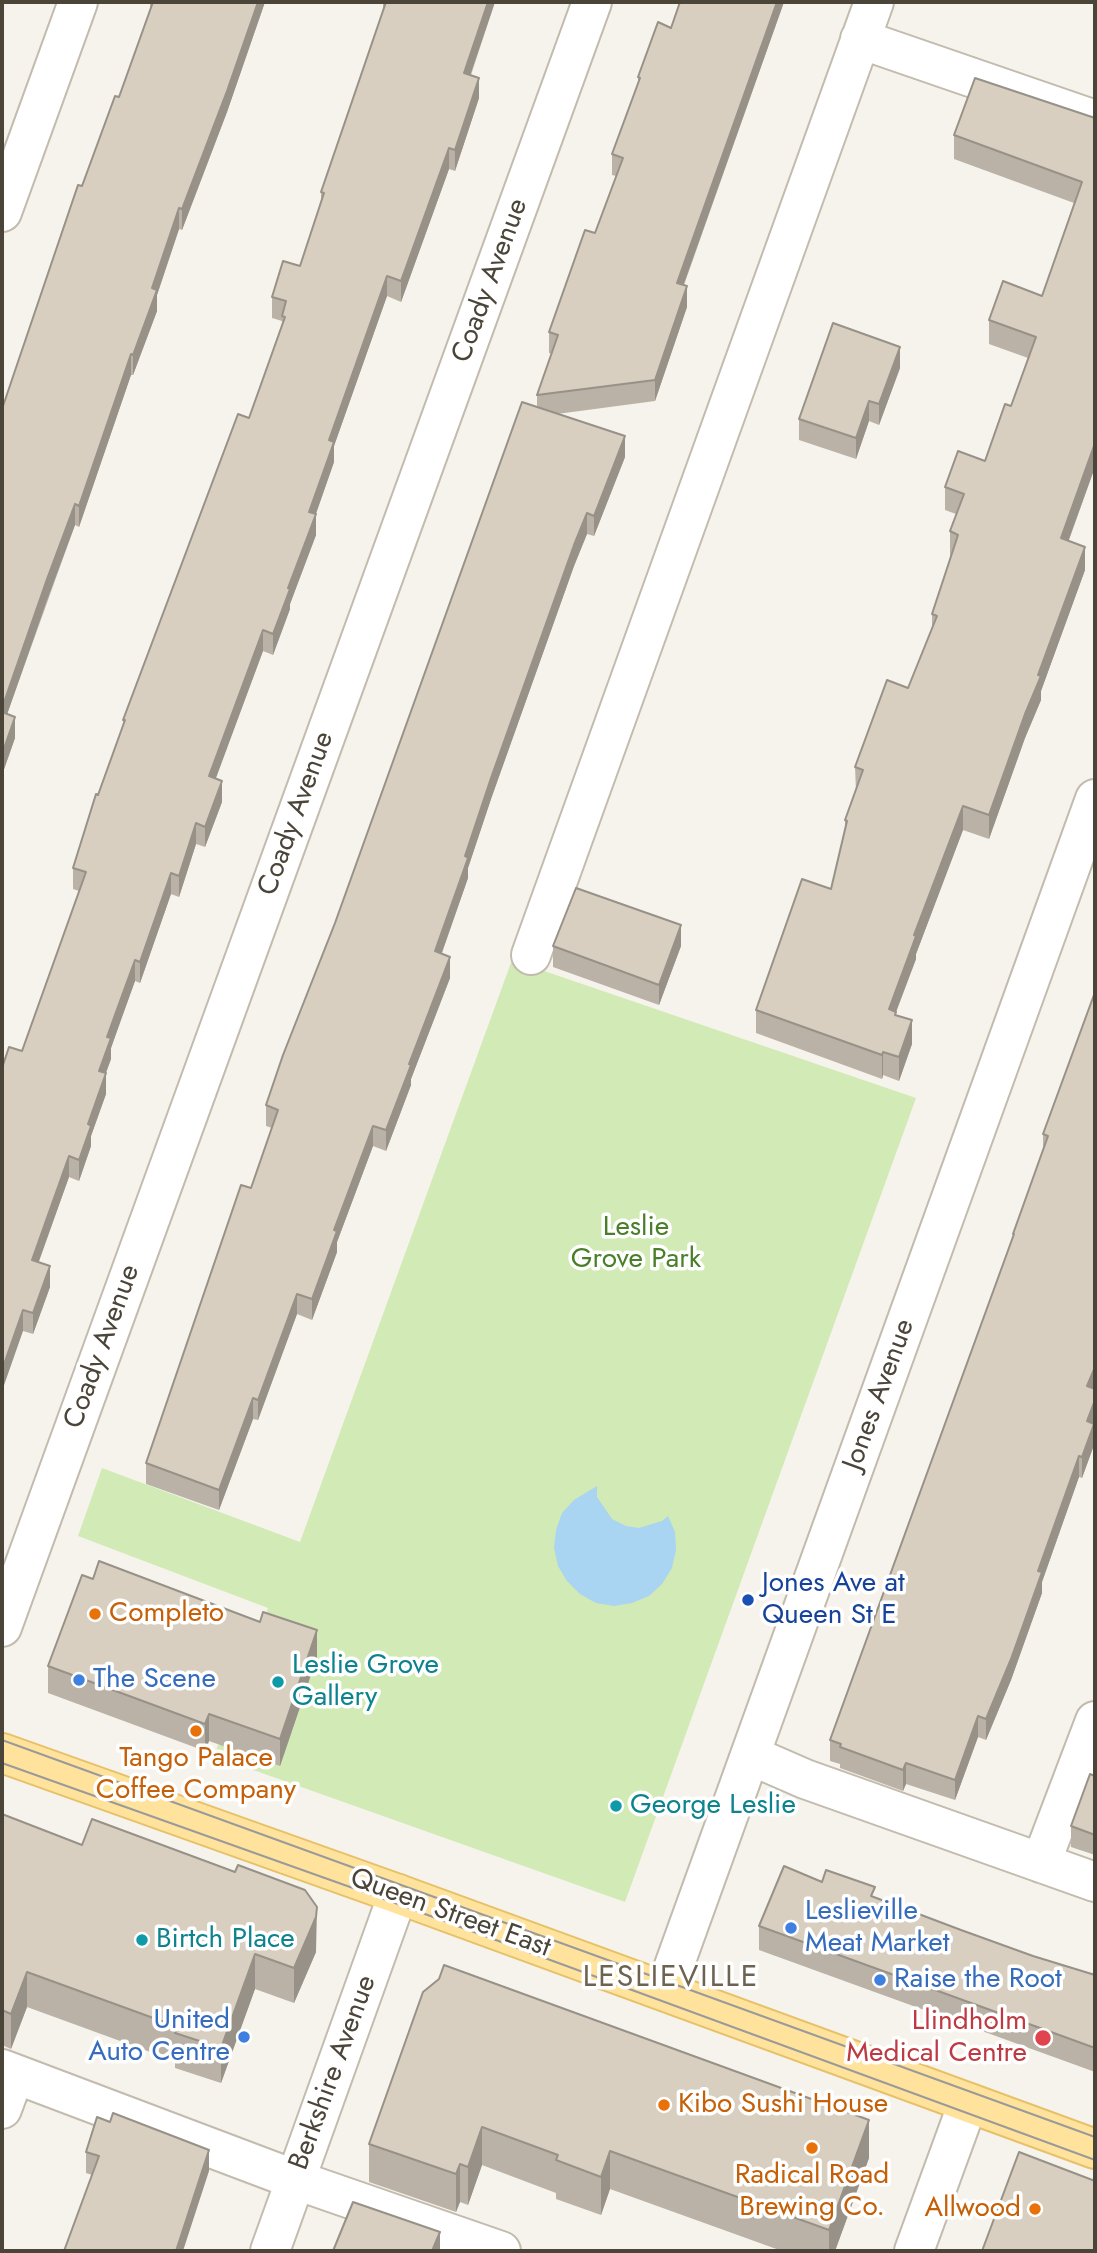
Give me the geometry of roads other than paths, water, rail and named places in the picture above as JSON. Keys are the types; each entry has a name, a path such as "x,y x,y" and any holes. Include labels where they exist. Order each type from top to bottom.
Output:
{"main road":[{"name":"Queen Street East","path":"2,1753 398,1894 1095,2149"}],"street":[{"path":"2,212 78,2"},
{"name":"Coady Avenue","path":"2,1627 592,2"},
{"path":"531,955 874,2"},
{"path":"860,39 1095,120"},
{"name":"Jones Avenue","path":"665,1991 1095,799"},
{"path":"1041,1863 1095,1721"},
{"path":"750,1755 805,1779 1095,1882"},
{"name":"Berkshire Avenue","path":"270,2251 398,1894"},
{"path":"2,2109 8,2072 296,2180 501,2251"},
{"path":"914,2251 968,2104"}],"water":[{"path":"597,1486 597,1497 612,1519 626,1526 639,1528 662,1521 668,1516 675,1532 676,1550 672,1568 662,1584 649,1596 632,1603 614,1606 596,1603 580,1594 567,1581 558,1566 554,1548 562,1513 574,1500"}],"tram line":[{"path":"2,1740 1095,2137"},
{"path":"2,1763 395,1903 1095,2160"}],"place":[{"name":"Jones Ave at Queen St E","path":"748,1600"},
{"name":"Completo","path":"95,1614"},
{"name":"The Scene","path":"79,1680"},
{"name":"Leslie Grove Gallery","path":"278,1682"},
{"name":"Tango Palace Coffee Company","path":"196,1731"},
{"name":"George Leslie","path":"616,1806"},
{"name":"Leslieville Meat Market","path":"791,1928"},
{"name":"Birtch Place","path":"142,1940"},
{"name":"Raise the Root","path":"880,1980"},
{"name":"United Auto Centre","path":"244,2037"},
{"name":"Llindholm Medical Centre","path":"1043,2038"},
{"name":"Kibo Sushi House","path":"664,2105"},
{"name":"Radical Road Brewing Co.","path":"812,2148"},
{"name":"Allwood","path":"1035,2209"}],"district":[{"name":"LESLIEVILLE","path":"671,1979"}],"park label":[{"name":"Leslie Grove Park","path":"636,1244"}]}
